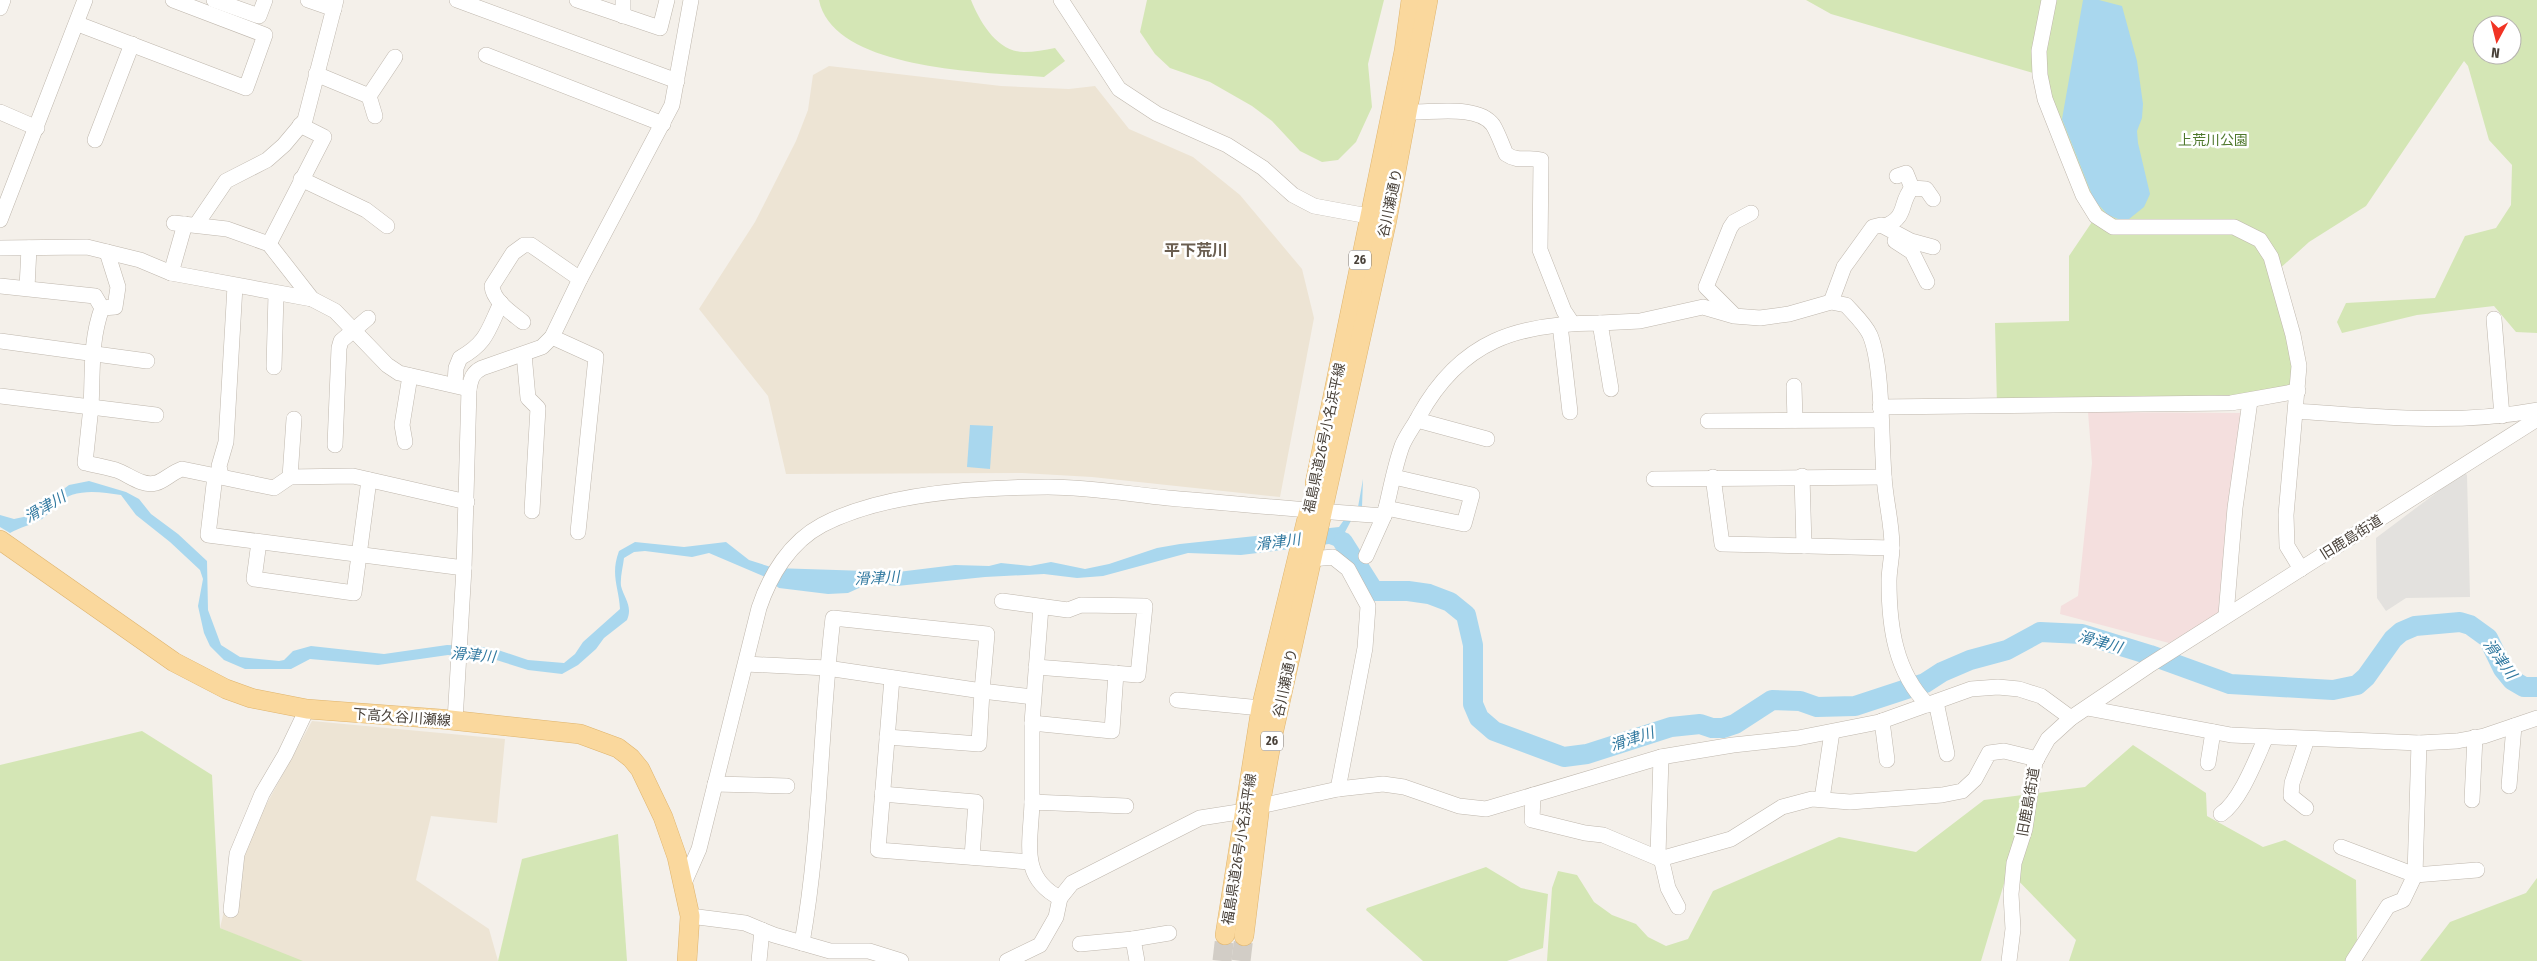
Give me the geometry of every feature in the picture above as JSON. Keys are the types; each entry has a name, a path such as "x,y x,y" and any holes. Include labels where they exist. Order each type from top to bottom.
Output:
{"main road":[{"name":"福島県道26号小名浜平線","path":"1234,936 1252,808 1261,708 1308,554 1314,516 1378,218 1411,0"},
{"name":"谷川瀬通り","path":"1378,218 1409,112 1428,0"},
{"name":"下高久谷川瀬線","path":"0,540 144,642 202,678 250,698 307,709 455,720 580,734 618,748 631,758 640,769 663,817 684,883 690,916 686,961"},
{"name":"谷川瀬通り","path":"1252,808 1308,554"}],"street":[{"path":"0,8 3,0"},
{"path":"78,24 246,88 265,35 173,0"},
{"path":"214,0 259,16 265,0"},
{"path":"170,273 185,224 226,181 267,160 284,145 305,120 335,4 308,0"},
{"path":"457,0 677,81"},
{"path":"577,0 660,28 668,0"},
{"path":"623,0 623,16"},
{"path":"462,386 475,372 542,347 552,337 580,279 672,105 691,0"},
{"path":"1062,0 1118,89 1157,114 1227,144 1263,168 1294,194 1314,206 1378,218"},
{"path":"2049,0 2040,51 2040,75 2043,91 2083,195 2096,216 2113,227 2234,228 2260,240 2271,257 2294,335 2299,366 2286,515 2287,546 2301,569"},
{"path":"0,220 78,24 80,2"},
{"path":"95,140 132,44"},
{"path":"486,55 663,124"},
{"path":"369,96 395,58"},
{"path":"316,74 369,96"},
{"path":"369,96 375,116"},
{"path":"1409,112 1431,114 1463,111 1484,118 1492,124 1506,154 1513,159 1521,161 1533,158 1541,160 1540,250 1564,311 1570,412"},
{"path":"1,115 37,128"},
{"path":"269,244 324,137 300,125"},
{"path":"1897,176 1906,173 1912,188"},
{"path":"301,179 366,210 387,226"},
{"path":"1912,188 1926,189 1933,199"},
{"path":"1831,302 1844,267 1879,226 1895,222 1900,215 1908,192 1912,188"},
{"path":"1734,316 1706,287 1730,228 1734,222 1751,213"},
{"path":"185,224 227,229 269,244 312,299"},
{"path":"1879,226 1911,241 1933,247"},
{"path":"1879,226 1912,252 1927,282"},
{"path":"523,322 501,303 492,291 492,286 513,254 524,245 531,245 580,279"},
{"path":"0,248 87,247 140,260 170,273 276,294 312,299 335,311 387,364 410,376 462,386"},
{"path":"27,288 29,248"},
{"path":"102,308 115,306 118,287 107,252"},
{"path":"0,286 95,296 102,308 91,353 94,362 85,463 116,470 147,484 155,483 164,479 169,473 182,469 274,488 290,477 353,476 467,502"},
{"path":"235,286 226,442 219,466 208,535 464,568"},
{"path":"274,367 276,294"},
{"path":"1366,556 1385,512 1403,445 1430,397 1445,377 1468,355 1483,345 1523,331 1566,324 1640,321 1702,307 1734,316 1760,318 1789,314 1831,302 1846,305 1869,333 1877,368 1884,477 1892,548 1889,579 1890,615 1896,651 1908,680 1927,701 1947,754"},
{"path":"455,720 467,502 462,386 456,368 460,358 477,348 483,341 501,303"},
{"path":"335,445 340,341 368,318"},
{"path":"2494,319 2502,416"},
{"path":"1600,323 1611,389"},
{"path":"552,337 596,357 578,532"},
{"path":"0,341 147,361"},
{"path":"524,354 528,398 538,408 532,511"},
{"path":"406,442 402,425 410,376"},
{"path":"1794,386 1796,420"},
{"path":"1708,421 1796,420 1880,414 2194,404 2250,401 2298,391"},
{"path":"0,396 156,415"},
{"path":"2226,615 2235,508 2250,401"},
{"path":"2296,411 2393,418 2480,418 2537,410"},
{"path":"290,477 294,419"},
{"path":"1417,420 1487,439"},
{"name":"旧鹿島街道","path":"2009,961 2013,929 2011,894 2014,863 2025,829 2037,759 2048,739 2071,718 2226,615 2533,425"},
{"path":"1802,476 1804,546"},
{"path":"684,883 697,857 766,586 788,554 804,538 821,526 864,507 926,495 1049,487 1314,516 1385,512 1464,524 1472,495 1394,477"},
{"path":"1713,477 1722,544 1892,548"},
{"path":"1654,478 1884,477"},
{"path":"259,542 254,579 354,593 369,480"},
{"path":"1308,554 1333,557 1348,569 1368,606 1365,648 1338,789"},
{"path":"1002,602 1068,610 1080,605 1145,606 1138,675 1036,666"},
{"path":"1042,607 1033,697 1030,862 1037,882 1060,898"},
{"path":"802,943 813,874 827,668 833,618 987,634 978,744 887,737"},
{"path":"746,664 827,668 982,692 1033,697"},
{"path":"1032,723 1112,731 1116,673"},
{"path":"892,678 878,850 1030,862"},
{"path":"1007,961 1040,945 1056,917 1060,898 1072,883 1200,818 1338,789 1383,784 1404,787 1459,806 1486,809 1661,757 1832,732 1882,721 1927,701 1971,690 1998,686 2019,688 2040,696 2071,718"},
{"path":"1177,700 1261,708"},
{"path":"2087,708 2213,732 2266,737 2419,743 2475,738 2537,718"},
{"path":"230,910 237,854 240,846 262,794 285,755 307,709"},
{"path":"1882,721 1887,760"},
{"path":"2509,786 2514,726"},
{"path":"1822,799 1832,732"},
{"path":"2208,763 2213,732"},
{"path":"2221,814 2227,810 2242,786 2266,737"},
{"path":"2472,800 2475,738"},
{"path":"2306,808 2291,796 2292,783 2307,739"},
{"path":"2353,961 2388,906 2403,900 2415,875 2419,743"},
{"path":"1533,795 1532,820 1584,833 1603,835 1660,859 1731,839 1782,807 1812,799 1850,802 1942,795 1962,791 1970,785 1989,753 2004,751 2037,759"},
{"path":"1661,757 1658,855 1668,888 1678,907"},
{"path":"715,784 787,786"},
{"path":"882,794 976,802 972,857"},
{"path":"1032,802 1126,806"},
{"path":"2341,847 2415,875 2477,870"},
{"path":"690,916 745,923 830,951 869,951 902,961"},
{"path":"759,961 762,930"},
{"path":"1080,944 1134,939 1168,933"},
{"path":"1134,939 1137,961"}],"shaded area":[{"path":"829,66 1001,86 1069,89 1095,86 1129,129 1193,157 1240,195 1302,269 1314,318 1280,497 1092,477 1022,473 786,474 768,396 699,309 755,222 796,141 808,110 813,75"},
{"path":"2088,412 2244,413 2224,610 2169,643 2060,614 2061,606 2078,596 2092,463"},
{"path":"2464,472 2467,475 2470,597 2406,598 2386,611 2377,598 2376,538"},
{"path":"312,721 505,739 497,823 431,816 416,880 489,929 498,961 298,961 220,928 236,860"}],"green space":[{"path":"819,0 971,0 985,26 1006,47 1014,51 1024,52 1055,48 1065,61 1044,77 987,73 915,63 881,54 852,41 830,23"},
{"path":"1147,0 1384,0 1368,64 1372,107 1356,142 1338,160 1322,162 1300,151 1272,121 1252,106 1210,82 1170,68 1155,54 1140,32"},
{"name":"上荒川公園","path":"1806,0 2537,0 2537,333 2516,332 2494,306 2417,315 2342,333 2337,322 2346,303 2435,298 2465,236 2496,228 2511,205 2512,165 2489,140 2468,66 2464,61 2366,206 2309,242 2276,272 2298,391 2250,401 1997,406 1995,323 2069,321 2069,256 2096,216 2040,75 1831,14"},
{"path":"142,731 212,775 220,928 303,961 0,961 0,765"},
{"path":"2133,745 2206,793 2207,816 2263,847 2285,840 2356,880 2357,940 2346,961 2069,961 2076,940 2008,870 1981,961 1547,961 1552,888 1558,871 1577,875 1594,902 1612,915 1636,924 1648,937 1666,946 1688,939 1713,891 1839,837 1916,852 1984,800 2085,787"},
{"path":"618,834 627,961 498,961 522,859"},
{"path":"1486,867 1521,888 1548,894 1543,948 1507,961 1423,961 1366,910 1367,908"},
{"path":"2537,878 2537,961 2420,961 2450,922 2526,893"}],"water":[{"path":"2083,0 2099,0 2122,6 2137,61 2143,104 2142,118 2137,131 2138,143 2150,194 2144,207 2129,219 2118,219 2108,215 2094,200 2062,119"},
{"path":"970,425 993,426 990,469 967,467"},
{"path":"1363,479 1362,507 1353,517 1345,532 1362,562 1353,569 1337,547 1329,544 1241,555 1188,553 1103,576 1077,578 1044,574 985,577 897,586 870,583 848,593 828,594 779,588 763,576 709,553 692,557 645,551 634,552 624,558 621,576 621,586 629,606 627,620 604,638 596,649 578,665 562,674 528,670 493,659 448,655 378,665 310,659 291,669 245,669 224,660 210,646 204,633 198,606 203,579 200,570 170,542 136,515 121,495 95,492 78,493 62,500 44,517 34,523 10,533 0,527 0,515 14,519 28,516 69,485 89,481 126,492 139,499 151,514 178,534 207,561 208,610 221,645 240,657 279,661 284,660 293,651 311,646 384,654 447,645 477,646 498,650 528,660 564,663 575,654 583,642 620,609 615,574 616,559 619,551 635,542 684,547 726,542 749,560 774,568 898,572 955,565 989,566 1001,563 1030,566 1051,562 1085,569 1109,564 1157,548 1180,544 1339,527 1346,517 1358,507"}],"waterway":[{"name":"滑津川","path":"1343,542 1374,591 1408,591 1429,594 1450,602 1466,615 1473,645 1473,704 1479,718 1494,731 1564,757 1587,754 1671,727 1700,724 1712,728 1723,728 1735,724 1772,700 1800,701 1817,707 1855,706 1925,683 1942,672 1970,660 2007,650 2040,632 2082,634 2150,655 2230,684 2333,690 2357,685 2366,677 2393,639 2401,632 2415,626 2460,622 2470,625 2488,638 2503,669 2512,680 2524,687 2537,687"}],"tunnel":[{"path":"1222,961 1225,935"},
{"path":"1241,961 1244,936"}],"district":[{"name":"平下荒川","path":"1196,250"}]}
